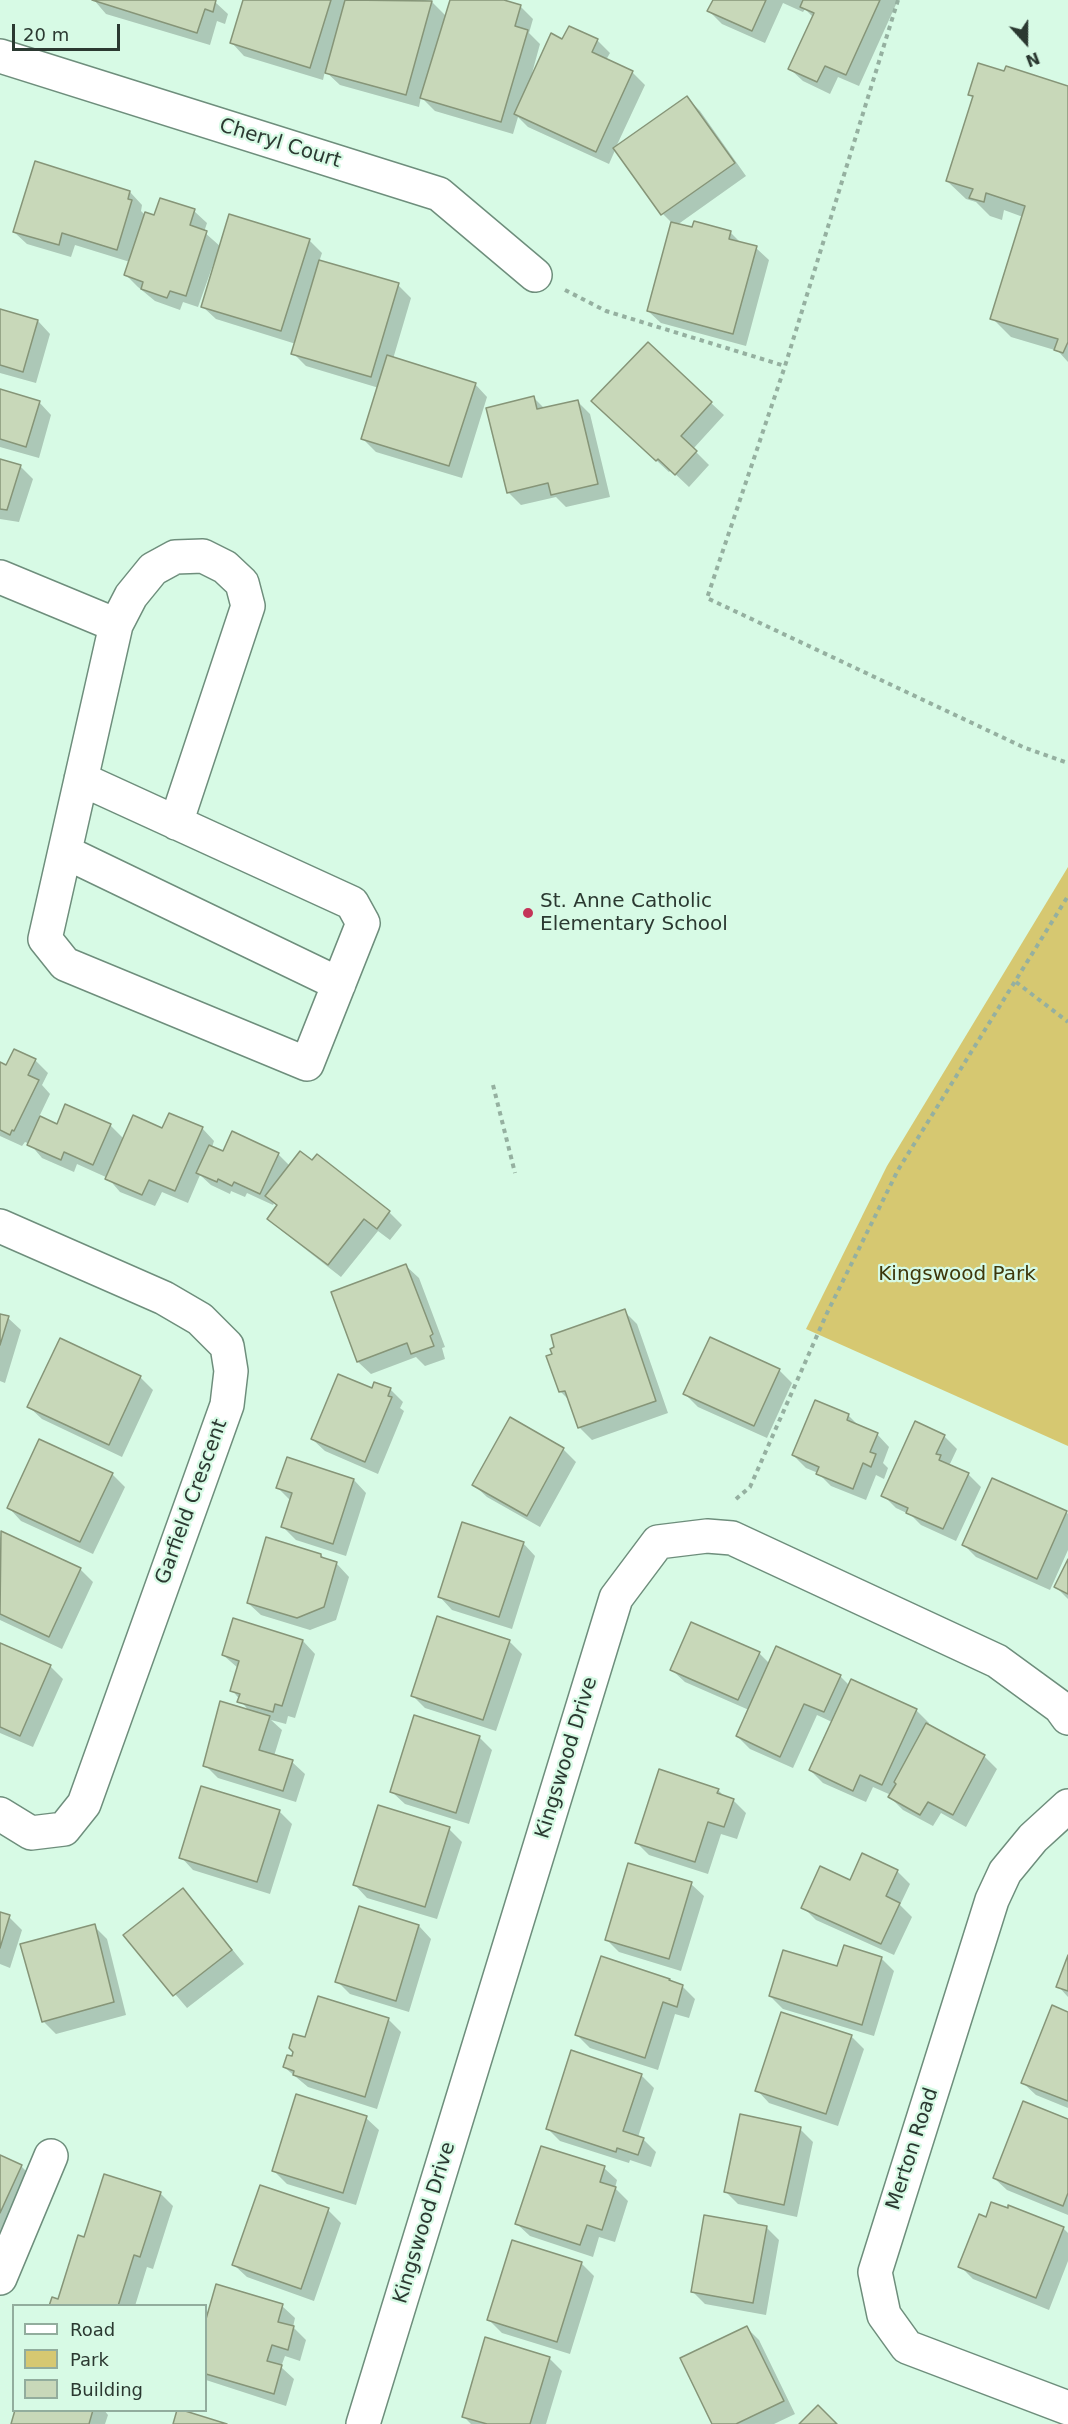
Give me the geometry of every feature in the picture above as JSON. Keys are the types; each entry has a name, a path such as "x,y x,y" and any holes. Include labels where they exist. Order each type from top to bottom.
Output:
{"street":[{"name":"Cheryl Court","path":"0,56 440,194 535,275"},
{"path":"81,780 352,903 363,923 307,1064 65,963 45,939 116,625 131,596 153,569 175,557 203,556 225,567 242,584 248,606 176,823"},
{"path":"0,577 116,625"},
{"path":"65,852 339,984"},
{"name":"Garfield Crescent","path":"0,1226 164,1298 200,1318 227,1346 231,1371 227,1405 84,1804 64,1829 31,1833 0,1814"},
{"name":"Kingswood Drive","path":"363,2424 616,1598 658,1542 707,1536 732,1538 997,1661 1060,1707 1068,1718"},
{"name":"Merton Road","path":"1068,1806 1033,1838 1005,1872 992,1900 875,2272 885,2315 908,2347 1068,2408"},
{"path":"0,2278 51,2156"}],"path":[{"path":"898,0 785,366 707,598 1023,747 1068,763"},
{"path":"535,275 606,311 785,366"},
{"path":"736,1499 750,1487 827,1313 898,1170 1068,896"},
{"path":"1016,982 1068,1022"},
{"path":"493,1085 515,1173"}],"green space":[{"name":"Kingswood Park","path":"1068,867 1068,1446 806,1329 887,1166"}],"building":[{"path":"92,0 216,0 213,12 205,9 197,33"},
{"path":"243,0 331,0 310,68 230,43"},
{"path":"345,0 432,1 406,95 325,73"},
{"path":"450,0 504,0 521,5 515,26 528,30 501,122 420,98"},
{"path":"713,0 766,0 752,31 707,11"},
{"path":"803,0 880,0 846,75 825,66 817,82 788,69 814,13 800,7"},
{"path":"569,26 598,39 592,52 633,71 596,152 514,114 551,33 562,39"},
{"path":"978,63 1004,71 1006,66 1068,86 1068,342 1063,353 1054,350 1058,339 990,319 1025,206 986,193 984,202 969,198 973,189 946,181 973,96 968,95"},
{"path":"687,96 735,163 661,215 613,148"},
{"path":"35,161 130,191 128,199 132,200 117,250 62,233 59,245 13,232"},
{"path":"160,198 195,209 190,225 207,231 186,296 170,291 167,298 141,289 143,282 124,275 145,212 154,215"},
{"path":"229,214 310,239 281,331 201,307"},
{"path":"694,221 731,231 729,239 757,246 733,334 647,311 671,222 692,227"},
{"path":"319,260 399,283 371,377 291,354"},
{"path":"0,309 38,320 23,372 0,365"},
{"path":"648,342 712,402 681,436 697,451 675,475 658,459 656,461 591,401"},
{"path":"387,355 476,383 449,466 361,439"},
{"path":"0,389 40,401 26,447 0,439"},
{"path":"534,396 537,409 578,400 598,484 551,495 548,483 507,493 486,408"},
{"path":"0,459 21,465 7,510 0,509"},
{"path":"14,1049 36,1059 28,1075 39,1080 10,1135 0,1130 0,1062 6,1065"},
{"path":"65,1104 111,1124 93,1165 64,1152 61,1160 27,1145 40,1116 57,1124"},
{"path":"169,1113 203,1127 175,1191 149,1180 142,1195 105,1179 133,1115 162,1128"},
{"path":"232,1131 279,1153 260,1194 234,1182 232,1186 218,1179 217,1182 196,1173 209,1145 223,1151"},
{"path":"300,1151 312,1160 317,1154 390,1211 377,1229 364,1219 328,1265 267,1219 277,1205 265,1196"},
{"path":"406,1264 433,1334 430,1336 434,1346 411,1354 407,1343 357,1362 331,1292"},
{"path":"625,1309 656,1401 578,1428 565,1391 559,1392 546,1356 552,1354 550,1349 554,1347 551,1335"},
{"path":"0,1314 9,1316 0,1345"},
{"path":"710,1337 780,1369 754,1426 683,1394"},
{"path":"60,1338 141,1376 109,1445 27,1407"},
{"path":"338,1374 372,1388 374,1382 391,1388 388,1396 392,1397 365,1462 311,1439"},
{"path":"815,1400 849,1414 847,1420 878,1433 870,1452 876,1454 871,1467 863,1463 853,1489 816,1474 819,1467 792,1455"},
{"path":"510,1417 564,1448 527,1516 472,1485"},
{"path":"915,1421 945,1435 936,1454 941,1455 939,1460 969,1473 943,1529 906,1513 908,1508 881,1496"},
{"path":"39,1439 113,1473 80,1542 7,1508"},
{"path":"287,1457 354,1479 333,1544 281,1527 292,1493 276,1488"},
{"path":"992,1478 1067,1511 1037,1579 962,1545"},
{"path":"462,1522 524,1542 499,1617 438,1597"},
{"path":"1,1531 81,1568 49,1637 0,1614"},
{"path":"266,1537 321,1554 321,1557 337,1562 324,1607 297,1618 247,1603"},
{"path":"1068,1559 1068,1594 1054,1587"},
{"path":"437,1616 510,1640 483,1720 411,1696"},
{"path":"233,1618 303,1640 282,1706 275,1704 273,1712 237,1702 240,1694 230,1691 239,1661 222,1655"},
{"path":"691,1622 760,1652 738,1700 670,1670"},
{"path":"0,1643 51,1665 20,1736 0,1727"},
{"path":"776,1646 841,1675 824,1712 804,1704 780,1757 736,1736"},
{"path":"851,1679 917,1709 882,1785 860,1775 853,1791 809,1770"},
{"path":"220,1701 270,1716 259,1750 293,1760 283,1791 203,1766"},
{"path":"414,1715 480,1736 456,1813 390,1792"},
{"path":"926,1723 985,1755 953,1815 928,1802 920,1815 888,1797"},
{"path":"659,1769 719,1789 717,1793 734,1799 724,1827 708,1822 695,1862 635,1843"},
{"path":"201,1786 280,1810 257,1882 179,1858"},
{"path":"378,1805 450,1827 425,1907 353,1885"},
{"path":"862,1853 898,1870 886,1896 900,1903 881,1944 801,1908 820,1866 850,1880"},
{"path":"628,1863 692,1882 669,1959 605,1940"},
{"path":"183,1888 232,1950 173,1996 123,1935"},
{"path":"359,1906 419,1925 396,2001 335,1982"},
{"path":"0,1912 10,1915 0,1948"},
{"path":"95,1924 114,2002 42,2022 20,1944"},
{"path":"844,1945 882,1957 862,2025 769,1996 783,1950 837,1966"},
{"path":"1068,1955 1068,1991 1056,1987"},
{"path":"601,1956 683,1985 677,2007 663,2002 645,2058 575,2035"},
{"path":"318,1996 389,2018 365,2097 293,2075 294,2071 283,2067 287,2055 292,2056 293,2052 289,2048 293,2034 305,2037"},
{"path":"1052,2005 1068,2012 1068,2101 1021,2083"},
{"path":"781,2012 852,2035 826,2114 755,2091"},
{"path":"571,2050 642,2074 623,2131 644,2138 638,2155 617,2148 616,2152 546,2129"},
{"path":"296,2094 367,2116 343,2193 272,2171"},
{"path":"1023,2101 1068,2119 1068,2193 1063,2206 993,2178"},
{"path":"740,2114 801,2127 784,2205 724,2192"},
{"path":"541,2146 605,2166 600,2182 616,2187 602,2230 587,2225 580,2245 515,2224"},
{"path":"0,2155 22,2165 0,2213"},
{"path":"104,2174 161,2192 140,2257 134,2255 119,2304 50,2304 52,2297 58,2299 78,2235 84,2237"},
{"path":"260,2185 329,2208 301,2289 232,2265"},
{"path":"991,2202 1008,2208 1008,2205 1064,2227 1036,2298 958,2267 979,2214 986,2217"},
{"path":"704,2215 767,2226 753,2303 691,2292"},
{"path":"512,2240 582,2262 557,2342 487,2320"},
{"path":"216,2284 283,2304 278,2322 294,2326 288,2350 272,2345 267,2361 282,2365 274,2394 207,2374 207,2316"},
{"path":"747,2326 784,2401 736,2424 712,2424 680,2358"},
{"path":"485,2337 550,2357 530,2424 487,2424 462,2417"},
{"path":"818,2405 837,2424 799,2424"},
{"path":"14,2412 92,2412 89,2424 11,2424"},
{"path":"176,2412 188,2412 227,2424 173,2424"}],"place":[{"name":"St. Anne Catholic Elementary School","path":"528,913"}]}
